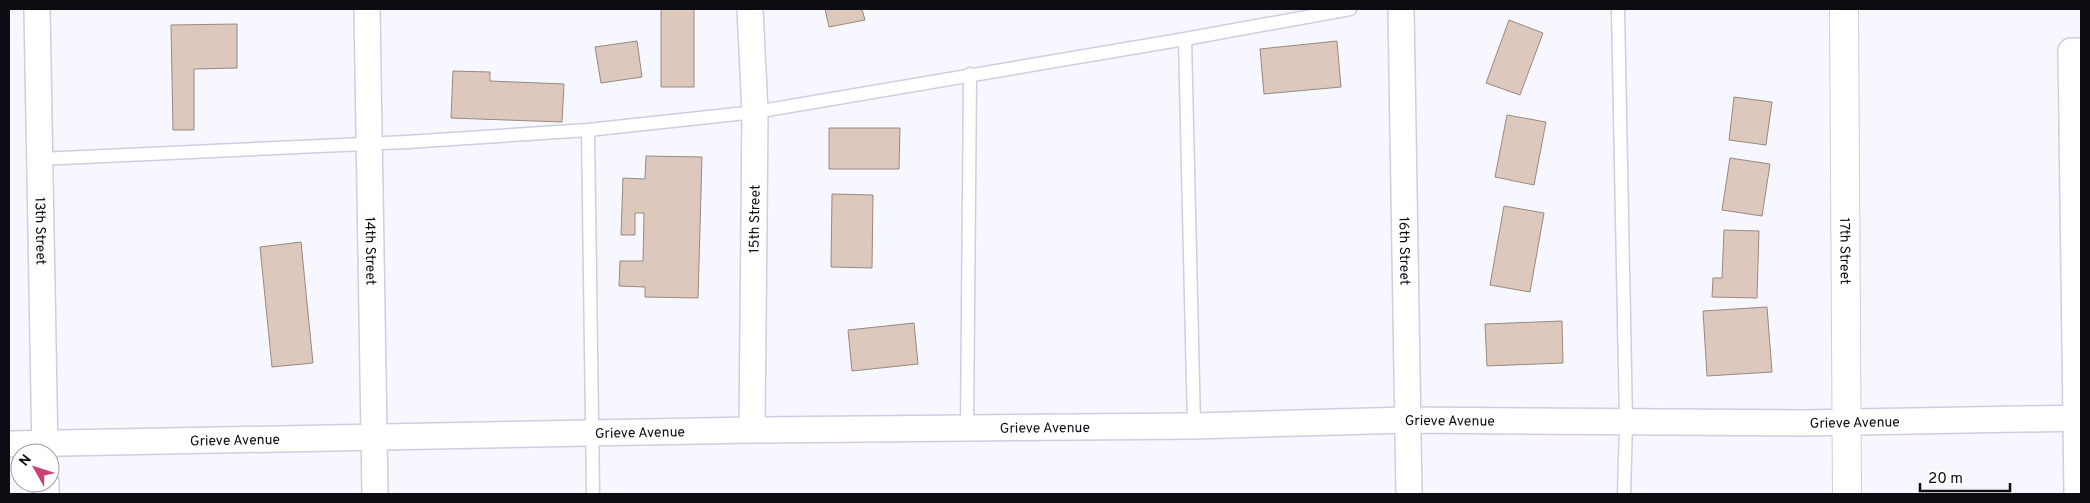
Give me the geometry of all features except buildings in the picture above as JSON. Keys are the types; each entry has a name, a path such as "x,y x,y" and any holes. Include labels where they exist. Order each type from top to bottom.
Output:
{"street":[{"name":"13th Street","path":"37,9 45,443"},
{"name":"14th Street","path":"367,9 375,494"},
{"name":"15th Street","path":"750,9 755,112 752,430"},
{"name":"16th Street","path":"1401,9 1409,494"},
{"name":"17th Street","path":"1844,9 1847,494"},
{"path":"2076,51 2079,418 2077,494"},
{"name":"Grieve Avenue","path":"60,449 752,430 1194,426 1408,420 1626,423 2079,418"}],"lane":[{"path":"40,159 370,145 588,130 755,112 1350,9"},
{"path":"1618,9 1626,423 1624,494"},
{"path":"1185,39 1194,426"},
{"path":"967,428 970,74"},
{"path":"588,130 590,434 593,494"}]}
